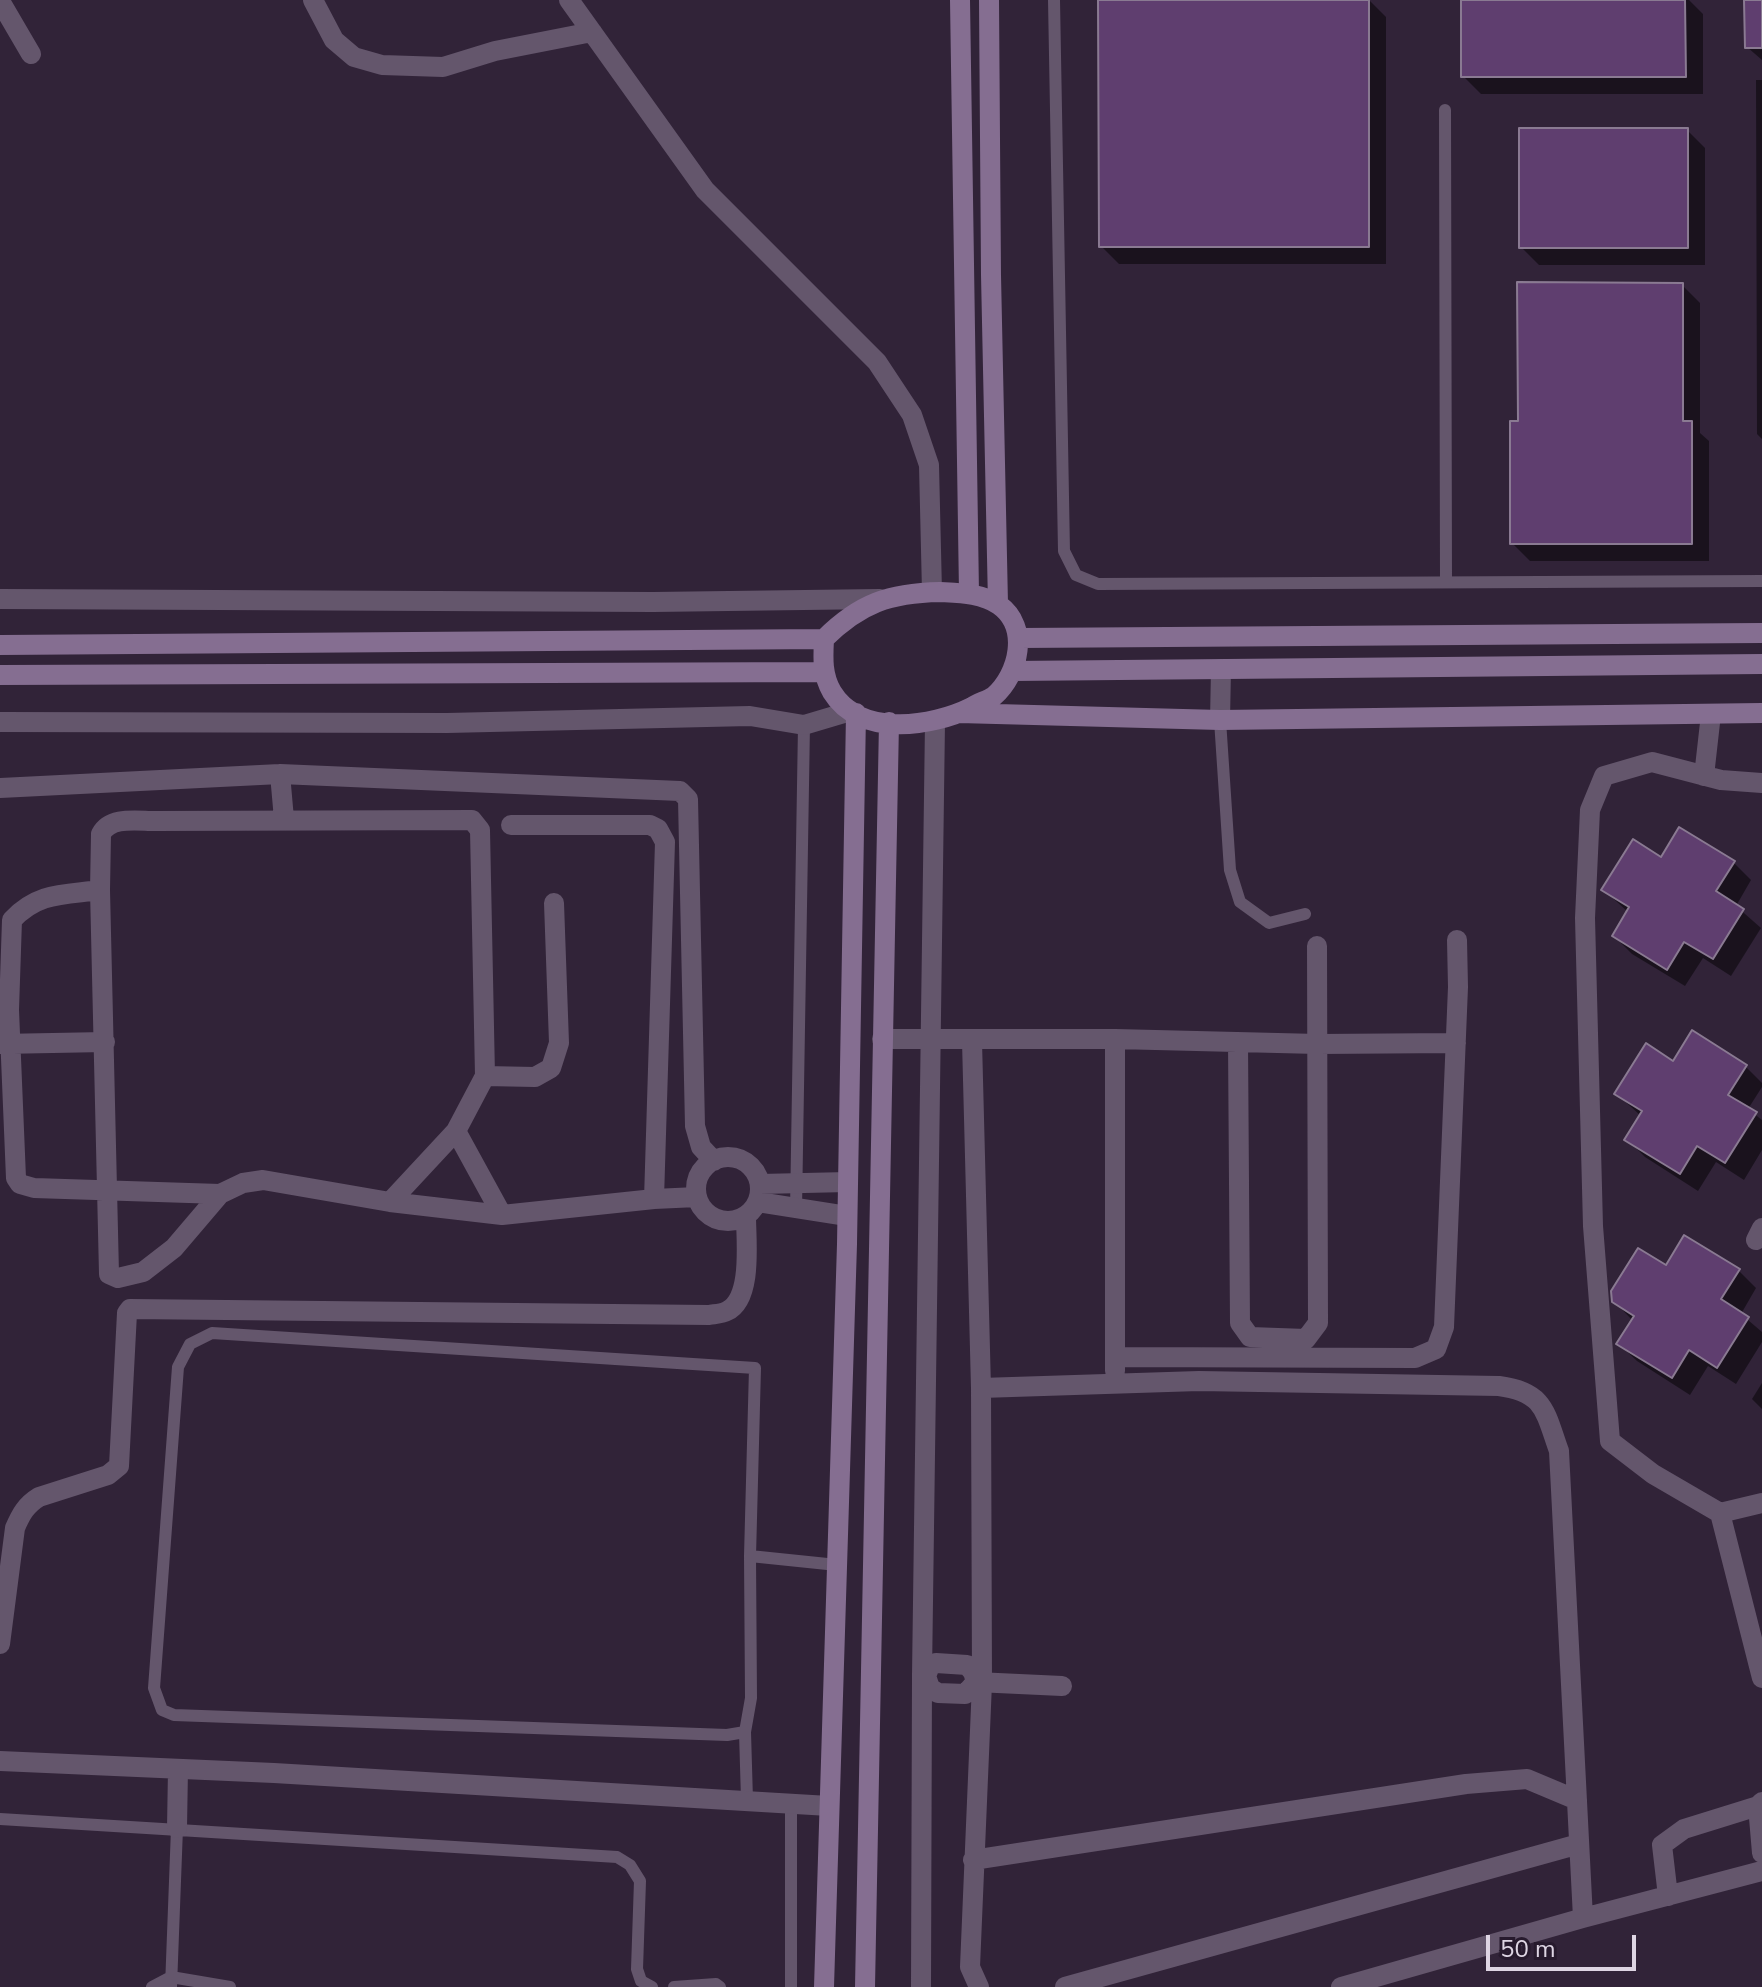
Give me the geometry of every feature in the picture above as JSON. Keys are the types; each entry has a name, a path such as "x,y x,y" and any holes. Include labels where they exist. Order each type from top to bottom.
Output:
{"street":[{"path":"313,0 334,40 354,57 382,65 443,67 495,51 592,32"},
{"path":"569,0 705,190 877,362 912,415 929,465 932,592"},
{"path":"960,0 969,593"},
{"path":"989,0 998,604"},
{"path":"0,1 31,54"},
{"path":"0,599 653,602 880,599 908,593 969,593 998,604 1011,618 1019,638 1012,671 994,696 935,722 911,725 865,718 853,712 833,694 823,672 824,639 843,620 880,599"},
{"path":"1019,638 1762,633"},
{"path":"0,645 824,639"},
{"path":"1012,671 1762,664"},
{"path":"1220,720 1221,669"},
{"path":"0,675 823,672"},
{"path":"0,722 447,723 750,716 804,725 853,712"},
{"path":"824,1987 848,1182 853,712"},
{"path":"959,713 1220,720 1762,713"},
{"path":"1704,776 1711,714"},
{"path":"865,1987 889,722"},
{"path":"921,1987 935,722"},
{"path":"1762,783 1721,780 1652,762 1604,776 1590,810 1585,918 1593,1226 1610,1441 1653,1474 1720,1513 1762,1503"},
{"path":"0,788 280,774 675,789 685,794 688,799 695,1126 701,1147 714,1161"},
{"path":"280,774 284,819"},
{"path":"390,1202 456,1131 485,1076 478,824 468,820 284,819 112,822 106,825 101,834 100,890 109,1274 114,1278 143,1272 174,1248 220,1194 243,1183 263,1180 390,1202 502,1215 697,1197"},
{"path":"511,825 650,825 663,835 654,1199"},
{"path":"100,890 43,898 25,906 12,920 5,1044 16,1178 20,1184 34,1188 220,1194"},
{"path":"485,1076 535,1077 551,1068 555,1058 559,1043 554,903"},
{"path":"1116,1357 1415,1358 1436,1349 1444,1327 1456,1043 1457,940"},
{"path":"1238,1042 1240,1323 1250,1337 1306,1339 1318,1323 1317,946"},
{"path":"882,1039 1456,1043"},
{"path":"1113,1383 1116,1357 1115,1039"},
{"path":"972,1041 981,1388 979,1683 970,1967 979,1987"},
{"path":"5,1044 105,1042"},
{"path":"456,1131 502,1215"},
{"path":"0,1644 15,1528 21,1515 39,1497 108,1475 119,1466 127,1313 138,1308 709,1315 728,1311 738,1302 744,1287 754,1201 757,1174 743,1161 723,1158 714,1161 699,1176 697,1197 717,1219 726,1221 754,1201 797,1183 848,1182"},
{"path":"754,1201 847,1216"},
{"path":"134,1274 138,1308"},
{"path":"981,1388 1199,1381 1499,1386 1522,1389 1539,1401 1559,1451 1583,1918"},
{"path":"1720,1513 1762,1678"},
{"path":"836,1599 872,1604"},
{"path":"924,1675 930,1688 938,1693 965,1694 979,1683 1062,1686"},
{"path":"0,1761 829,1806"},
{"path":"177,1828 178,1769"},
{"path":"973,1860 1466,1784 1527,1779 1577,1800"},
{"path":"1668,1896 1662,1845 1684,1829 1760,1804 1762,1853"},
{"path":"1065,1987 1579,1844"},
{"path":"1341,1987 1762,1871"}],"lane":[{"path":"1054,0 1064,551 1076,575 1098,584 1762,581"},
{"path":"1445,110 1446,582"},
{"path":"1220,720 1230,870 1240,902 1269,923 1305,914"},
{"path":"796,1209 804,725"},
{"path":"745,1732 711,1735 174,1715 162,1710 154,1688 178,1367 190,1344 212,1333 755,1368 750,1556 751,1698 745,1732 747,1800"},
{"path":"750,1556 837,1565"},
{"path":"791,1803 791,1987"},
{"path":"0,1819 617,1857 630,1865 640,1881 637,1969 641,1981 652,1987"},
{"path":"171,1982 177,1828"},
{"path":"152,1987 171,1982 230,1987"},
{"path":"674,1987 716,1984 720,1987"}],"building":[{"path":"1098,0 1369,0 1369,247 1099,247"},
{"path":"1461,0 1685,0 1686,77 1461,77"},
{"path":"1744,0 1762,0 1762,48 1745,48"},
{"path":"1519,128 1688,128 1688,248 1519,248"},
{"path":"1517,282 1683,283 1683,421 1692,421 1692,544 1510,544 1510,421 1518,421"},
{"path":"1679,827 1735,861 1716,891 1744,909 1713,959 1684,942 1667,970 1612,936 1629,907 1601,890 1633,839 1661,857"},
{"path":"1692,1030 1747,1065 1728,1095 1757,1112 1725,1163 1697,1146 1680,1174 1624,1140 1642,1111 1614,1094 1646,1043 1673,1061"},
{"path":"1684,1235 1740,1269 1721,1299 1749,1317 1717,1368 1689,1350 1672,1378 1616,1344 1634,1316 1612,1302 1611,1291 1638,1248 1666,1265"}]}
